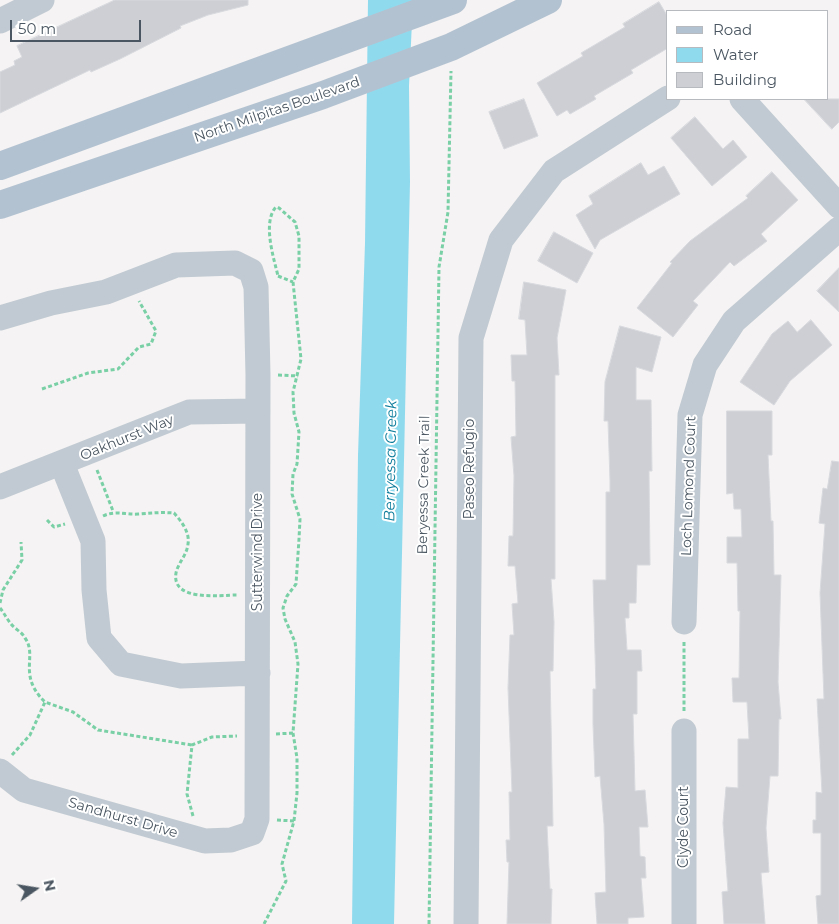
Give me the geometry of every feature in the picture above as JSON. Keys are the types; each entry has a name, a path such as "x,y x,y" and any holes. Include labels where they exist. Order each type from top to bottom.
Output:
{"main road":[{"path":"0,166 453,0"},
{"name":"North Milpitas Boulevard","path":"0,205 323,95 451,47 548,0"}],"street":[{"path":"0,20 42,0"},
{"name":"Paseo Refugio","path":"466,924 471,338 501,240 554,171 666,99"},
{"path":"743,100 839,206"},
{"name":"Loch Lomond Court","path":"684,622 690,416 705,365 734,321 839,229"},
{"name":"Sutterwind Drive","path":"133,282 176,265 235,263 251,271 256,288 258,735 257,819 252,833"},
{"path":"0,318 51,303 106,292 133,282"},
{"name":"Oakhurst Way","path":"0,487 90,453 189,412 258,412"},
{"path":"62,464 93,541 94,590 99,638 121,664 182,676 258,673"},
{"name":"Clyde Court","path":"684,731 684,924"},
{"name":"Sandhurst Drive","path":"5,764 24,790 198,839 231,840 252,833"}],"path":[{"name":"Beryessa Creek Trail","path":"429,924 439,267 448,212 451,47"},
{"path":"264,924 286,881 282,864 294,821 297,793 297,758 293,733 298,664 295,642 284,619 283,608 287,596 296,584 300,519 292,494 293,474 297,464 299,432 294,413 293,392 301,359 293,282 299,269 299,236 295,222 276,207 273,210 269,230 278,276"},
{"path":"42,389 88,373 118,370 139,347 151,344 156,331 141,308 133,282"},
{"path":"90,453 113,511"},
{"path":"86,524 113,511 136,514 174,513 184,525 189,543 176,574 178,584 185,591 192,595 258,594"},
{"path":"0,603 2,590 22,560 21,542"},
{"path":"0,608 11,624 25,638 28,645 29,676 35,692 45,702 73,712 98,730 135,735 180,745 192,745 212,737 258,735"},
{"path":"684,622 684,731"},
{"path":"5,764 30,735 45,702"},
{"path":"192,745 187,794 198,839"}],"water":[{"name":"Berryessa Creek","path":"368,0 413,0 409,86 410,182 394,924 352,924 358,455 365,243"}],"building":[{"path":"115,0 248,0 248,5 208,15 180,26 181,28 120,59 91,72 90,70 0,113 0,72 15,65 14,61 22,57 17,46"},
{"path":"659,2 666,14 666,49 631,70 633,73 594,96 596,99 570,114 567,110 557,116 537,83 583,56 581,53 625,27 623,24"},
{"path":"524,99 538,136 504,149 489,112"},
{"path":"839,99 839,122 832,129 805,100"},
{"path":"695,117 723,149 733,140 747,157 712,186 671,138"},
{"path":"641,163 648,175 664,166 680,194 600,240 595,249 576,215 593,204 589,196"},
{"path":"772,172 798,200 761,234 767,241 734,266 730,262 693,301 698,305 673,337 637,308 672,263 670,262 690,241 748,198 746,196"},
{"path":"554,232 593,253 577,283 538,261"},
{"path":"839,268 839,312 817,291"},
{"path":"524,282 566,290 557,338 559,375 555,375 555,579 551,579 554,622 553,671 550,671 553,826 547,826 550,889 552,889 551,924 507,924 509,862 507,862 506,840 510,840 509,792 512,792 508,688 510,635 514,635 512,604 518,603 515,566 508,566 509,536 513,536 514,476 511,437 516,436 515,381 512,381 511,355 527,355 525,320 519,319"},
{"path":"811,320 832,345 790,381 774,405 740,382 772,334 788,321 797,332"},
{"path":"620,326 661,337 652,372 636,367 636,400 651,400 652,471 649,471 650,565 637,565 636,603 629,603 629,618 625,618 627,650 641,650 642,671 637,671 637,714 633,714 635,791 645,790 648,827 639,827 640,856 645,857 646,878 641,878 644,917 628,918 628,924 597,924 595,893 606,892 604,824 600,776 595,777 593,689 596,689 593,580 606,580 606,492 610,492 610,481 608,421 604,421 605,382"},
{"path":"727,411 772,411 772,455 768,455 771,521 773,521 774,575 781,575 778,682 781,719 779,719 778,776 770,776 766,828 769,872 761,873 765,924 724,924 722,892 728,891 723,823 726,787 738,788 738,739 749,739 747,702 733,702 732,678 739,678 740,611 738,611 737,563 727,563 727,537 742,537 741,509 734,509 733,493 727,494"},
{"path":"832,461 839,462 839,924 818,924 816,896 821,895 821,833 813,833 813,820 816,820 816,792 822,793 817,699 824,699 820,593 825,524 819,523 823,488 827,489"}]}
